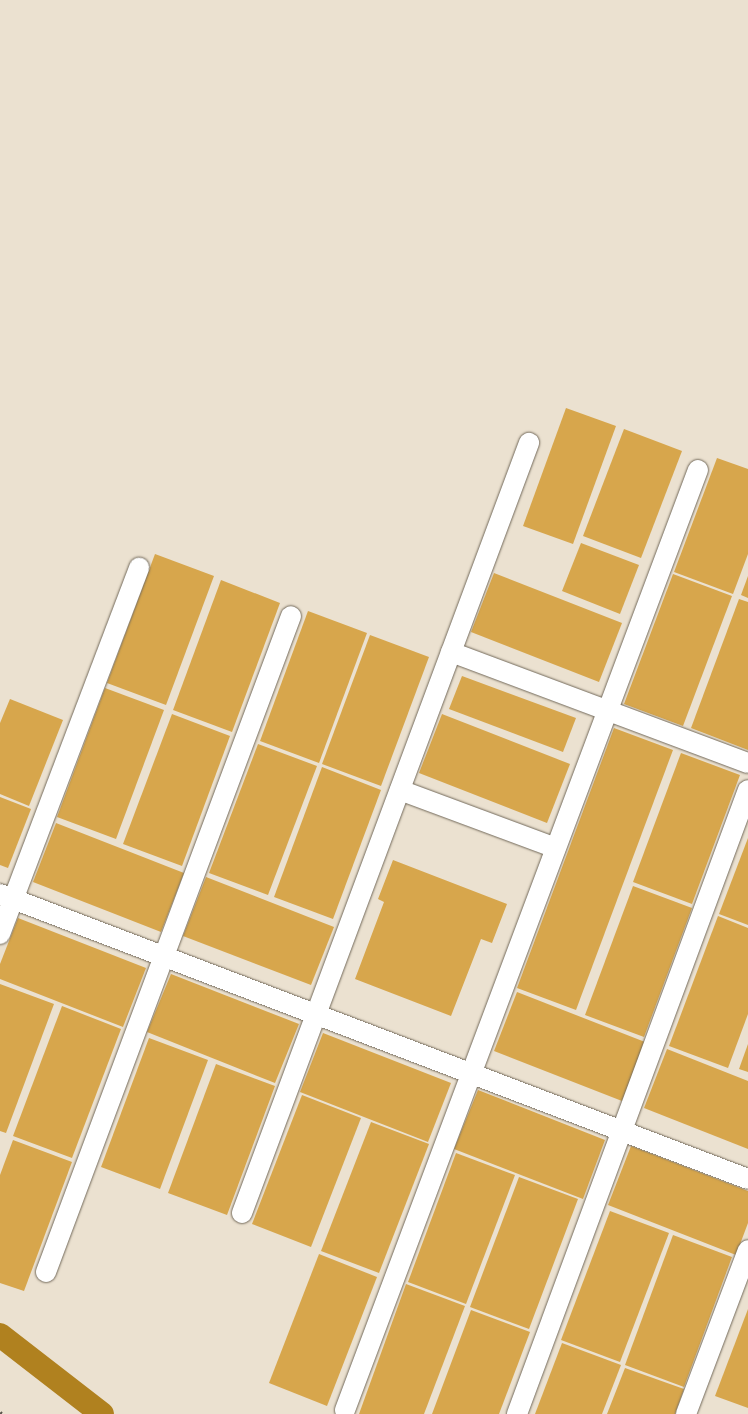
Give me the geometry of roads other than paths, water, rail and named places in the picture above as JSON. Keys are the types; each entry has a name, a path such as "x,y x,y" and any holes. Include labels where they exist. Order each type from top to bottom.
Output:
{"street":[{"path":"242,1213 529,443"},
{"path":"345,1410 698,470"},
{"path":"0,934 7,896 139,568"},
{"path":"46,1272 291,616"},
{"path":"451,652 748,763"},
{"path":"400,790 556,848"},
{"path":"517,1414 748,790"},
{"path":"7,896 164,956 317,1011 748,1179"},
{"path":"686,1414 748,1250"}],"waterway":[{"path":"0,1335 102,1414"}]}
